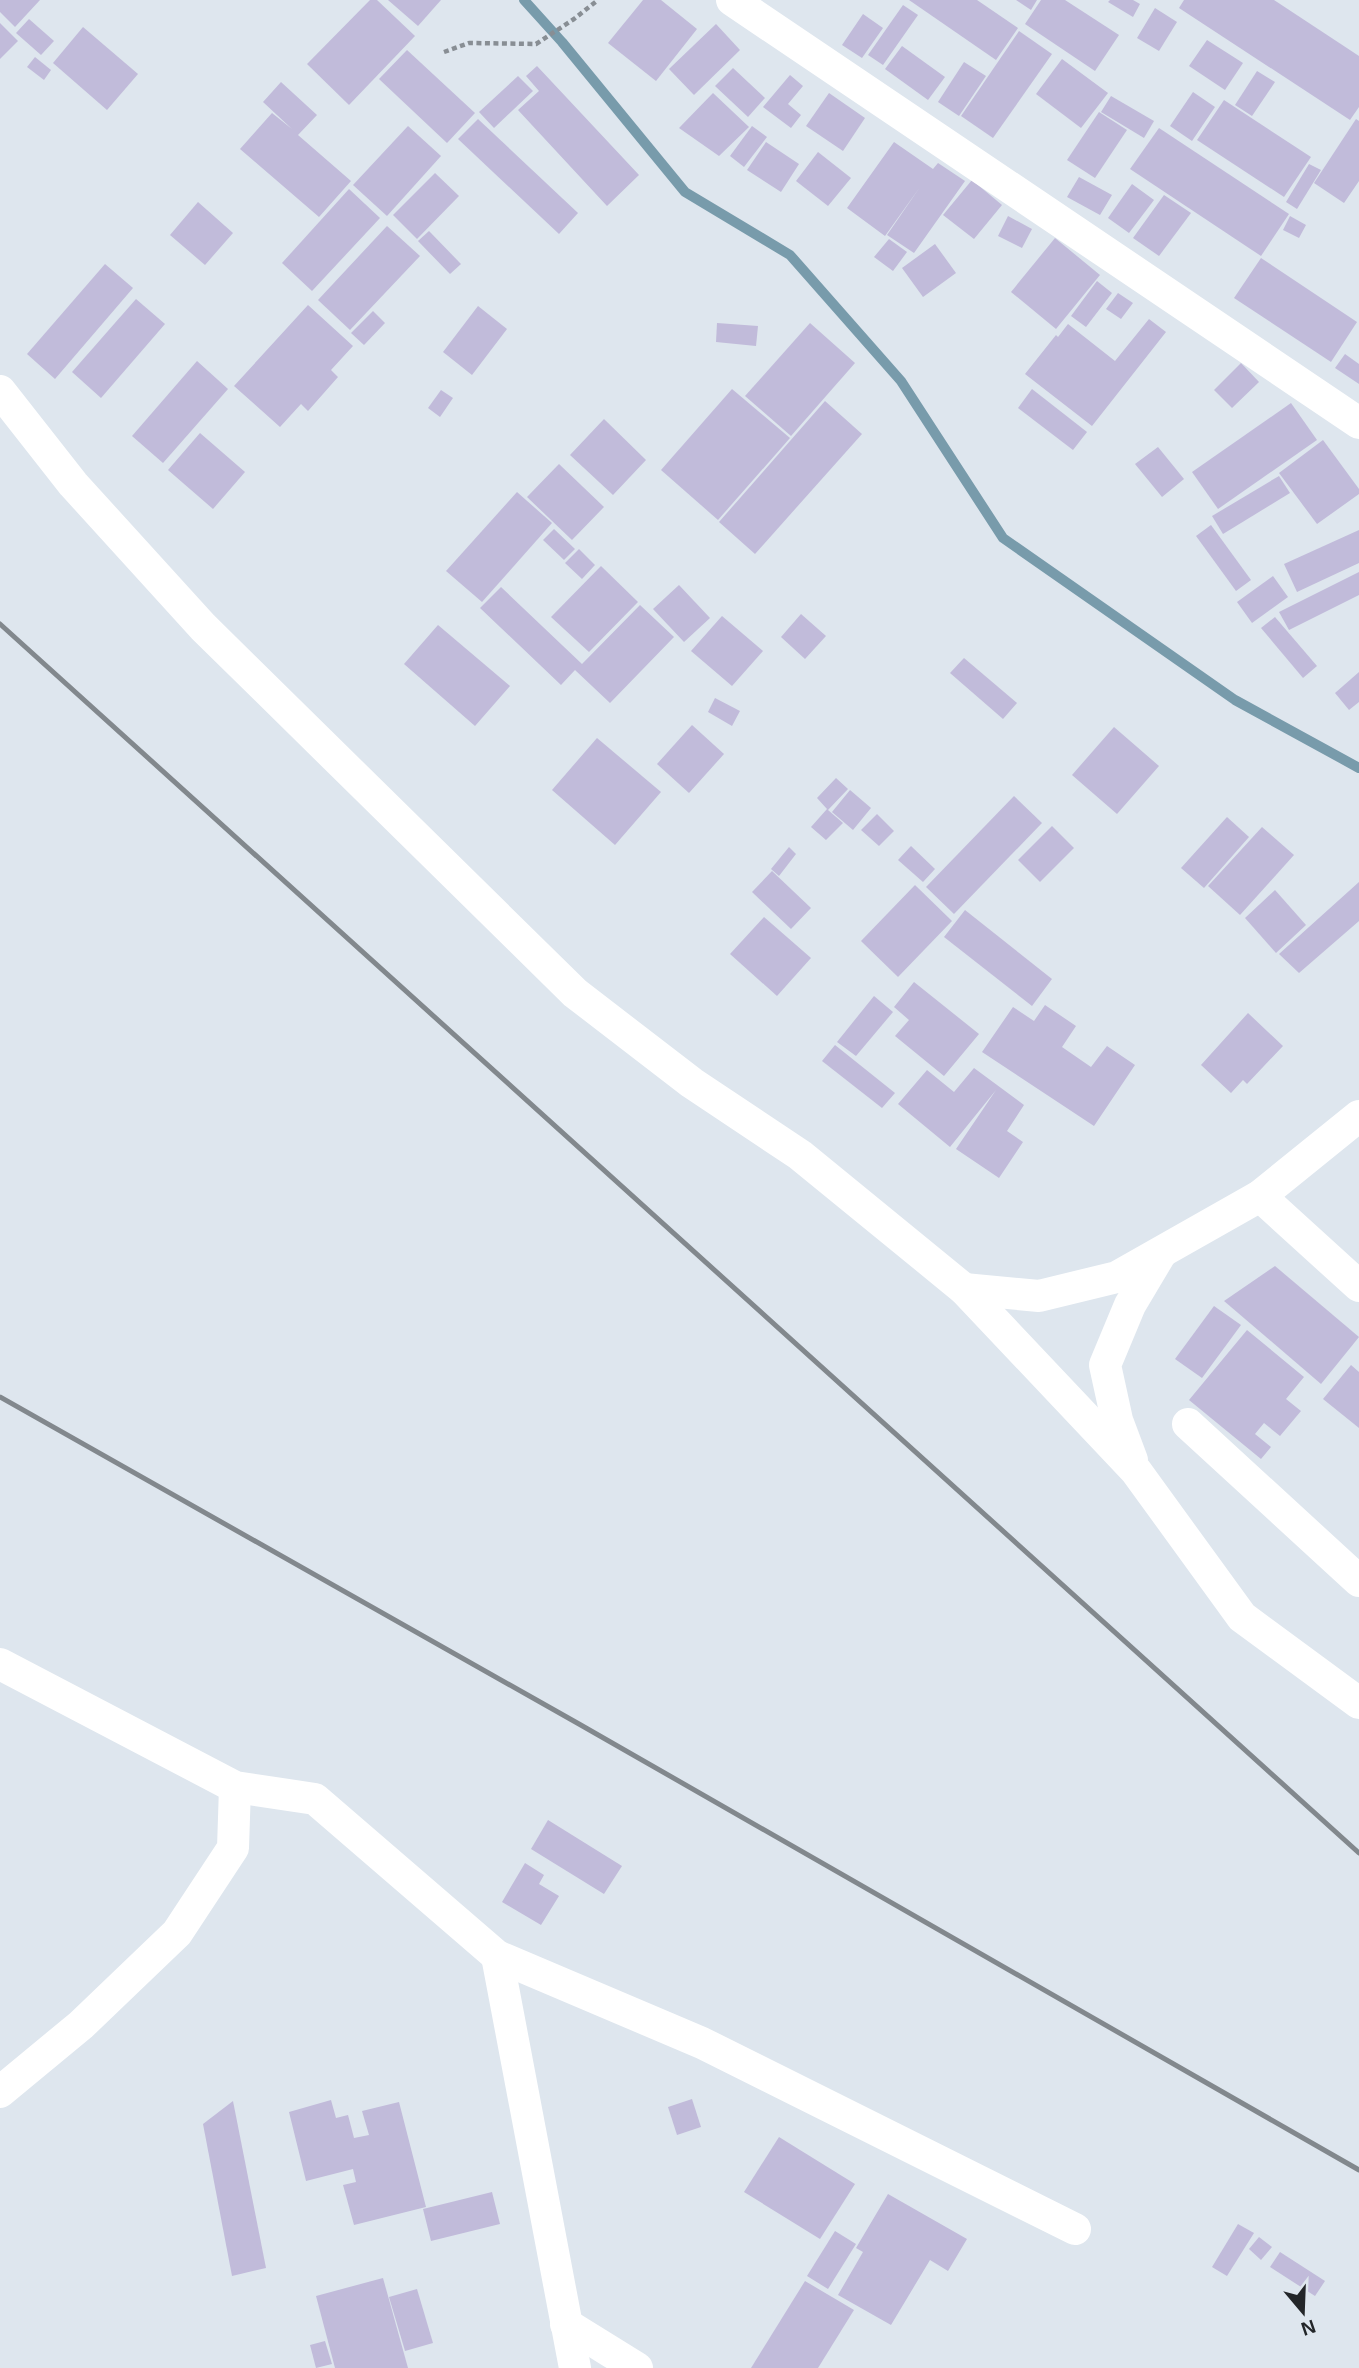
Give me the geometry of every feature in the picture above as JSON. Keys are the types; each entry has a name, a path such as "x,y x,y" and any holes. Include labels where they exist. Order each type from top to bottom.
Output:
{"street":[{"path":"732,0 1359,423"},
{"path":"0,391 73,484 203,627 575,993 692,1083 800,1154 964,1289 1136,1471 1242,1617 1359,1703"},
{"path":"964,1289 1039,1296 1117,1276 1260,1196 1359,1116"},
{"path":"1260,1196 1359,1286"},
{"path":"1136,1471 1117,1420 1105,1365 1130,1306 1163,1251"},
{"path":"1188,1424 1359,1581"},
{"path":"0,1664 234,1787 315,1799 497,1955 702,2043 1075,2229"},
{"path":"0,2092 81,2025 177,1933 233,1848 234,1787"},
{"path":"497,1955 575,2368"},
{"path":"566,2324 637,2368"}],"path":[{"path":"444,52 469,43 536,44 598,0"}],"building":[{"path":"0,0 40,0 15,27 0,12"},
{"path":"370,0 377,0 415,36 349,105 307,64"},
{"path":"388,0 441,0 418,26"},
{"path":"643,0 661,0 697,29 656,81 608,43"},
{"path":"909,0 977,0 1018,28 996,60"},
{"path":"1016,0 1037,0 1031,10"},
{"path":"1041,0 1065,0 1119,35 1095,71 1025,24"},
{"path":"1133,0 1140,4 1133,17 1108,2"},
{"path":"1184,0 1274,0 1359,56 1359,107 1350,120 1179,8"},
{"path":"903,5 918,15 883,65 868,55"},
{"path":"1155,8 1177,22 1159,51 1137,38"},
{"path":"863,14 883,28 862,58 842,45"},
{"path":"29,19 54,41 41,55 16,33"},
{"path":"0,23 18,41 0,59"},
{"path":"716,24 740,50 694,95 669,69"},
{"path":"83,27 138,74 107,110 53,63"},
{"path":"1019,31 1052,54 993,138 961,116"},
{"path":"1207,40 1243,63 1225,90 1189,66"},
{"path":"902,46 945,77 928,100 885,69"},
{"path":"407,50 475,113 447,143 379,79"},
{"path":"35,57 51,70 44,80 27,67"},
{"path":"1062,59 1108,93 1081,128 1036,94"},
{"path":"964,62 986,76 959,116 938,102"},
{"path":"537,66 639,175 607,206 518,110 539,91 526,76"},
{"path":"733,68 765,98 748,117 715,86"},
{"path":"1257,71 1275,82 1252,116 1235,105"},
{"path":"790,75 803,86 788,104 801,115 791,128 763,107"},
{"path":"518,76 533,91 494,128 479,112"},
{"path":"281,82 317,115 298,135 351,181 319,217 240,149 272,113 292,129 263,102"},
{"path":"1193,92 1215,107 1192,141 1170,126"},
{"path":"713,93 749,127 719,156 679,128"},
{"path":"829,93 865,118 843,151 806,126"},
{"path":"1111,96 1154,121 1144,138 1101,112"},
{"path":"1224,100 1311,157 1284,197 1197,140"},
{"path":"1099,112 1127,130 1095,178 1067,160"},
{"path":"478,119 578,213 559,234 458,139"},
{"path":"1356,119 1359,121 1359,181 1344,203 1314,183"},
{"path":"408,126 441,156 387,216 353,185"},
{"path":"752,126 767,137 744,167 730,156"},
{"path":"1159,128 1289,214 1261,256 1130,169"},
{"path":"766,142 799,164 781,192 747,170"},
{"path":"894,142 933,169 938,163 965,181 914,253 887,235 920,187 885,236 847,208"},
{"path":"818,152 851,178 828,206 796,181"},
{"path":"1309,164 1321,170 1297,209 1286,202"},
{"path":"435,173 459,196 417,239 393,215"},
{"path":"1079,177 1112,195 1100,215 1067,197"},
{"path":"972,180 1002,205 974,239 943,215"},
{"path":"1132,184 1154,200 1129,233 1108,218"},
{"path":"349,189 380,218 312,291 282,263"},
{"path":"1164,195 1191,213 1159,256 1133,238"},
{"path":"198,202 233,233 205,265 170,235"},
{"path":"1008,216 1032,229 1022,248 998,236"},
{"path":"1290,216 1306,225 1299,238 1283,230"},
{"path":"387,226 420,256 350,330 318,300"},
{"path":"429,231 461,264 450,274 418,241"},
{"path":"1055,238 1100,275 1056,329 1011,292"},
{"path":"889,239 907,252 893,271 874,257"},
{"path":"935,244 956,273 923,297 902,268"},
{"path":"1261,258 1357,322 1331,362 1234,298"},
{"path":"105,264 133,288 55,379 27,354"},
{"path":"1097,281 1112,293 1086,327 1071,316"},
{"path":"1118,293 1133,303 1121,319 1106,309"},
{"path":"136,299 165,324 101,398 72,372"},
{"path":"308,305 353,346 331,370 338,377 308,411 301,404 280,427 234,386"},
{"path":"478,306 507,329 472,375 443,352"},
{"path":"373,311 385,323 364,345 351,333"},
{"path":"1149,319 1166,332 1092,426 1025,374 1068,324 1115,361"},
{"path":"717,323 758,326 756,346 716,342"},
{"path":"810,323 855,363 791,436 745,396"},
{"path":"1345,354 1359,364 1359,384 1335,368"},
{"path":"197,361 228,389 163,463 132,436"},
{"path":"1241,363 1259,382 1232,408 1214,390"},
{"path":"732,389 790,438 718,520 661,470"},
{"path":"1032,389 1087,432 1073,450 1018,408"},
{"path":"441,390 453,398 440,417 428,408"},
{"path":"825,401 862,434 755,554 719,522"},
{"path":"1291,403 1317,440 1218,509 1192,472"},
{"path":"604,419 646,460 613,495 570,455"},
{"path":"200,433 245,472 213,509 168,470"},
{"path":"1323,440 1359,489 1359,494 1317,524 1279,473"},
{"path":"1158,447 1184,479 1162,497 1135,464"},
{"path":"559,464 604,507 572,540 527,497"},
{"path":"1279,476 1290,493 1223,534 1212,516"},
{"path":"517,492 552,523 482,602 446,571"},
{"path":"1211,525 1251,580 1236,591 1196,536"},
{"path":"554,529 575,549 564,560 543,540"},
{"path":"1359,530 1359,563 1297,592 1284,564"},
{"path":"579,549 595,565 582,579 565,563"},
{"path":"601,566 638,602 589,652 551,617"},
{"path":"1359,572 1359,595 1289,630 1279,612"},
{"path":"1273,576 1288,597 1252,623 1237,602"},
{"path":"679,585 710,618 684,642 653,609"},
{"path":"501,587 582,664 640,605 674,637 610,703 575,670 561,685 480,608"},
{"path":"801,614 826,636 805,659 781,637"},
{"path":"722,616 763,651 732,686 691,651"},
{"path":"1275,617 1317,666 1303,678 1261,628"},
{"path":"438,625 510,686 475,726 404,664"},
{"path":"964,658 1017,703 1003,719 950,673"},
{"path":"1359,672 1359,702 1349,710 1335,693"},
{"path":"715,698 740,711 732,726 708,712"},
{"path":"692,725 724,754 689,793 657,764"},
{"path":"1114,727 1159,766 1117,814 1072,775"},
{"path":"597,738 661,792 615,845 552,790"},
{"path":"836,778 848,789 828,810 843,823 826,840 811,827 827,809 817,798"},
{"path":"850,790 871,808 853,830 832,812"},
{"path":"1014,796 1042,823 954,914 926,887"},
{"path":"877,814 894,831 879,846 861,830"},
{"path":"1227,817 1249,837 1204,888 1181,868"},
{"path":"1052,826 1074,848 1040,882 1018,860"},
{"path":"1262,827 1294,855 1240,915 1208,886"},
{"path":"911,846 935,869 923,882 898,860"},
{"path":"789,847 796,854 779,876 771,869"},
{"path":"772,871 811,908 791,929 752,892"},
{"path":"1359,882 1359,921 1299,973 1279,954"},
{"path":"915,885 952,921 898,977 861,941"},
{"path":"1275,890 1306,925 1276,953 1245,918"},
{"path":"965,910 1052,979 1032,1006 944,937"},
{"path":"764,917 811,958 777,996 730,954"},
{"path":"914,982 979,1034 944,1076 895,1036 909,1020 894,1007"},
{"path":"874,996 893,1012 856,1056 837,1042"},
{"path":"1045,1005 1076,1026 1062,1047 1091,1067 1107,1046 1135,1065 1094,1126 982,1052 1013,1007 1034,1021"},
{"path":"1248,1013 1283,1046 1247,1084 1243,1080 1231,1093 1201,1065"},
{"path":"835,1045 895,1093 882,1108 822,1061"},
{"path":"974,1068 1024,1105 1007,1131 1023,1142 999,1178 956,1149 996,1090 950,1147 898,1104 927,1070 954,1092"},
{"path":"1275,1266 1359,1337 1321,1384 1224,1301"},
{"path":"1214,1306 1241,1325 1202,1378 1175,1359"},
{"path":"1247,1330 1304,1377 1286,1399 1301,1411 1280,1436 1264,1423 1255,1434 1271,1447 1261,1459 1189,1400"},
{"path":"1351,1365 1359,1372 1359,1428 1323,1399"},
{"path":"548,1820 622,1866 604,1894 531,1849"},
{"path":"525,1863 544,1875 539,1884 559,1896 541,1925 502,1902"},
{"path":"692,2099 701,2127 677,2135 668,2107"},
{"path":"331,2100 336,2118 348,2115 354,2138 369,2135 362,2111 399,2102 426,2207 354,2225 343,2185 356,2182 353,2169 306,2181 289,2112"},
{"path":"233,2101 266,2268 232,2276 203,2124"},
{"path":"779,2137 855,2184 820,2239 744,2192"},
{"path":"492,2192 500,2224 431,2241 423,2209"},
{"path":"888,2194 967,2239 948,2271 930,2260 891,2325 838,2295 863,2252 856,2248"},
{"path":"1238,2224 1254,2233 1227,2276 1212,2267"},
{"path":"835,2231 856,2244 828,2289 807,2276"},
{"path":"1259,2237 1272,2247 1261,2260 1249,2249"},
{"path":"1280,2252 1325,2281 1315,2296 1270,2267"},
{"path":"383,2278 408,2368 335,2368 316,2296"},
{"path":"805,2281 854,2310 818,2368 751,2368"},
{"path":"417,2289 433,2343 405,2351 389,2297"},
{"path":"325,2341 332,2364 316,2368 310,2345"}],"waterway":[{"path":"524,0 562,42 685,192 790,255 901,381 1003,538 1235,700 1359,768"}],"railway":[{"path":"0,624 1359,1853"},
{"path":"0,1397 1359,2170"}]}
